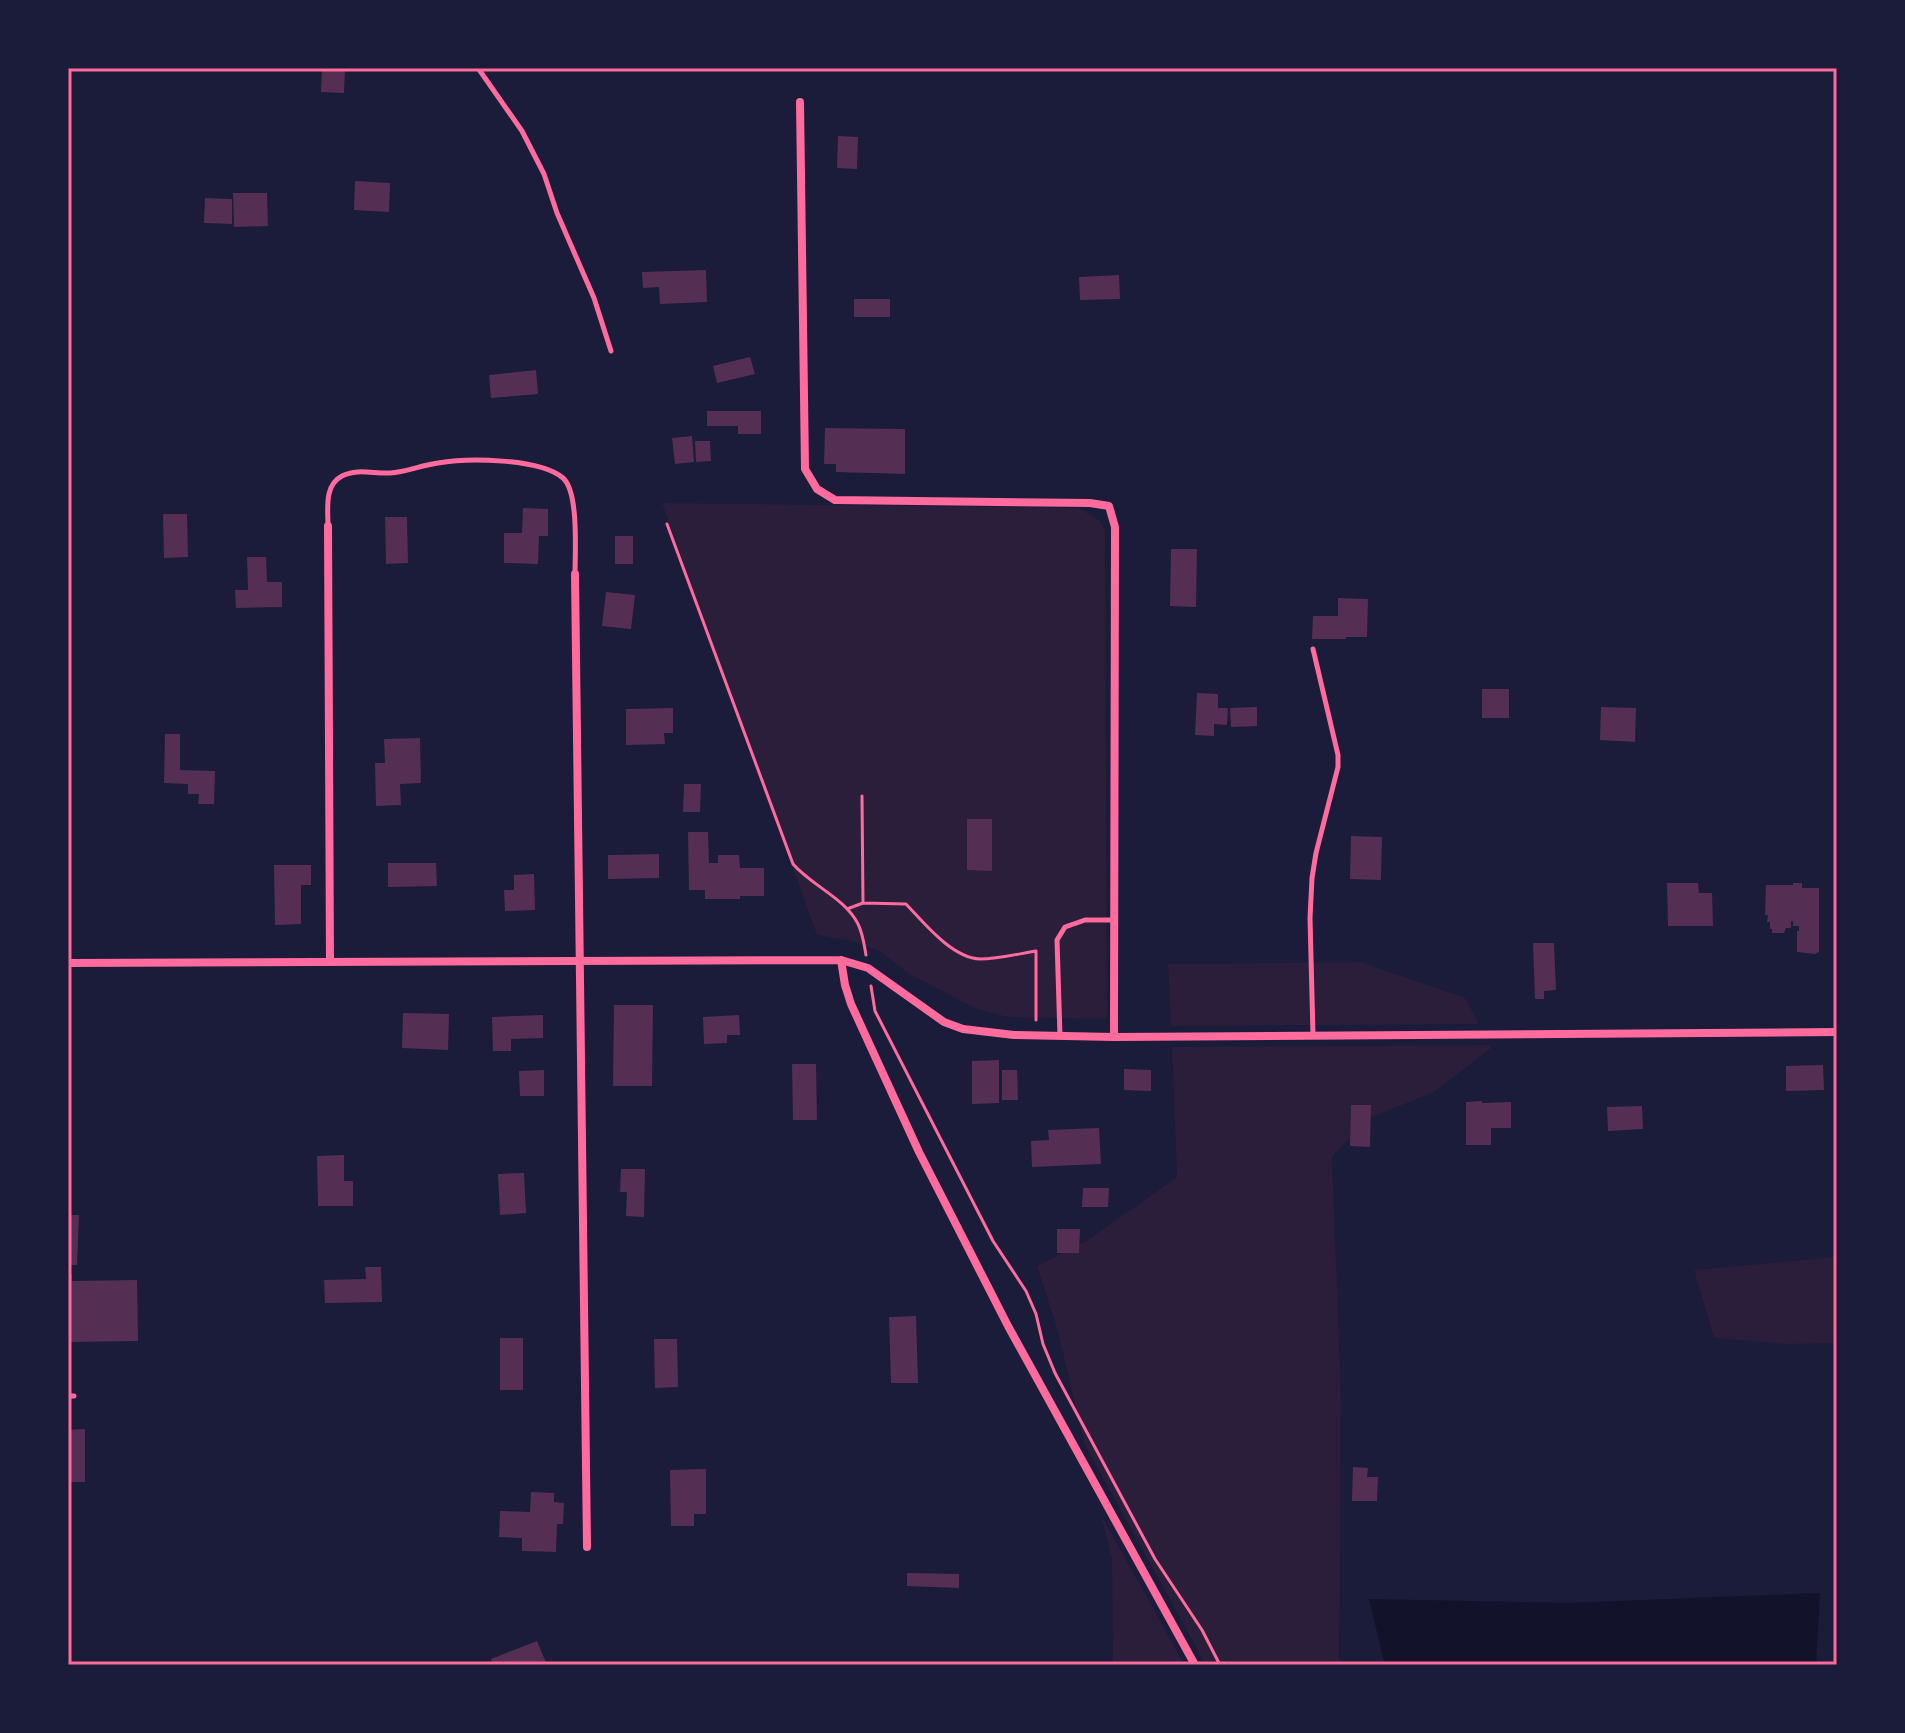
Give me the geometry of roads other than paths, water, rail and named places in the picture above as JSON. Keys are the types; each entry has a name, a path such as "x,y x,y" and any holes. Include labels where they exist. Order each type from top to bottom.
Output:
{"street":[{"path":"800,102 805,469 817,489 835,500 1090,503 1109,506 1115,527 1114,1037"},
{"path":"328,526 330,962"},
{"path":"575,574 587,1547"},
{"path":"68,963 841,960 868,968 944,1022 963,1029 1001,1034 1114,1037 1837,1032"},
{"path":"841,960 851,1004 919,1152 1008,1326 1195,1665"}],"lane":[{"path":"478,68 522,131 544,174 557,213 594,298 611,351"},
{"path":"328,526 329,489 340,476 356,472 388,474 471,459 516,463 547,470 565,479 572,494 575,574"},
{"path":"1313,649 1338,755 1338,767 1312,878 1313,1036"},
{"path":"1060,1036 1057,940 1065,927 1085,920 1114,920"}]}
